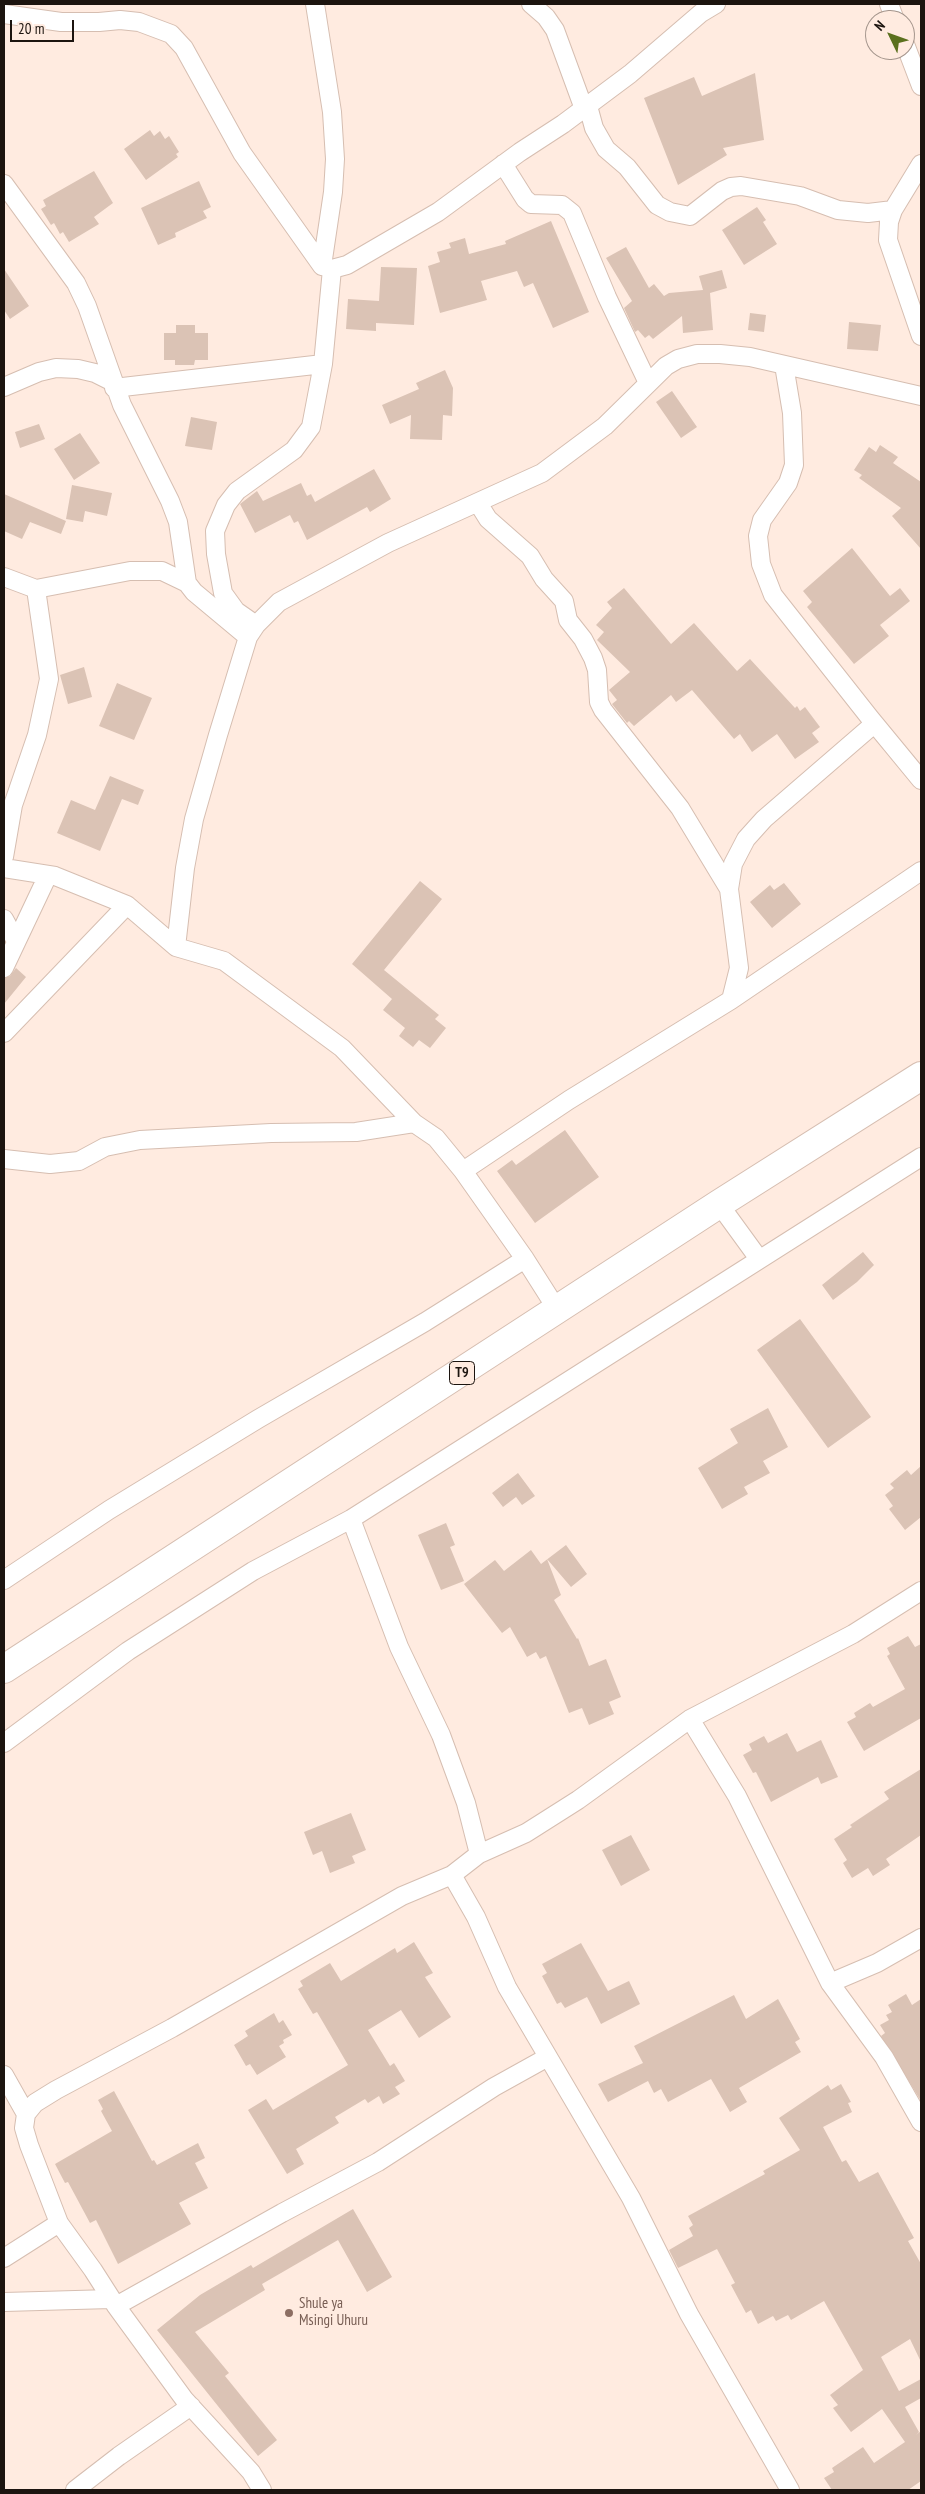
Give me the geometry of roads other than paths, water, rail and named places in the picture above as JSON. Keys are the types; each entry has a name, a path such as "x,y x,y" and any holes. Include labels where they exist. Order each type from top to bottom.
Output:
{"highway":[{"name":"T9","path":"4,1669 558,1311 720,1204 921,1076"}],"street":[{"path":"252,631 223,593 216,554 215,531 226,505 236,491 294,450 308,432 318,402 323,364 327,267 335,159 332,112 315,4"},
{"path":"531,4 546,17 555,30 594,128 606,149 631,172 657,205 670,212 690,216 722,191 731,187 741,186 800,196 838,210 868,212 893,210"},
{"path":"327,267 347,265 438,212 503,164 586,107 630,74 681,29 716,4"},
{"path":"4,14 61,22 129,21 160,28 171,34 184,48 242,153 327,267"},
{"path":"911,60 921,86"},
{"path":"503,164 525,199 531,204 538,206 562,205 572,213 610,304 648,383"},
{"path":"921,164 893,210 889,222 888,240 921,336"},
{"path":"4,184 76,283 87,306 113,384 178,522 187,583"},
{"path":"176,947 185,868 194,819 252,631 279,602 388,543 534,477 563,460 605,426 648,383 672,363 696,354 720,354 784,365 921,396"},
{"path":"4,388 39,372 56,368 78,369 95,373 113,384 323,364"},
{"path":"784,365 792,413 794,465 788,484 762,520 758,546 761,564 773,595 874,724 921,780"},
{"path":"478,503 488,519 530,556 544,579 564,601 568,620 593,658 597,670 599,702 680,808 729,889"},
{"path":"4,577 36,589 143,570 162,572 187,583 194,592 252,631"},
{"path":"4,857 13,805 37,735 49,679 36,589"},
{"path":"731,1000 739,968 729,889 733,864 746,839 764,819 874,724"},
{"path":"4,868 48,875 126,905 176,947 224,961 342,1048 414,1123 436,1138 525,1258 558,1311"},
{"path":"462,1171 569,1100 731,1000 921,871"},
{"path":"4,968 48,875"},
{"path":"4,1033 126,905"},
{"path":"4,920 16,941"},
{"path":"4,1159 50,1164 78,1161 105,1147 140,1140 271,1133 356,1132 414,1123"},
{"path":"4,1743 136,1646 253,1571 351,1519 921,1157"},
{"path":"720,1204 759,1259"},
{"path":"4,1580 109,1510 258,1418 425,1322 525,1258"},
{"path":"351,1519 399,1647 444,1743 466,1803 479,1854"},
{"path":"262,2490 250,2472 191,2406 113,2303 94,2270 59,2223 29,2145 24,2128 26,2114 35,2103 56,2090 172,2028 402,1896 452,1875 479,1854 526,1833 570,1805 690,1719 853,1634 921,1591"},
{"path":"690,1719 737,1796 830,1983 884,2057 921,2122"},
{"path":"452,1875 476,1917 507,1987 631,2198 689,2314 790,2490"},
{"path":"830,1983 877,1964 921,1938"},
{"path":"4,2302 113,2303 378,2162 494,2087 548,2057"},
{"path":"4,2076 26,2114"},
{"path":"4,2258 59,2223"},
{"path":"75,2490 118,2456 191,2406"}],"place":[{"name":"Shule ya Msingi Uhuru","path":"289,2313"}]}
